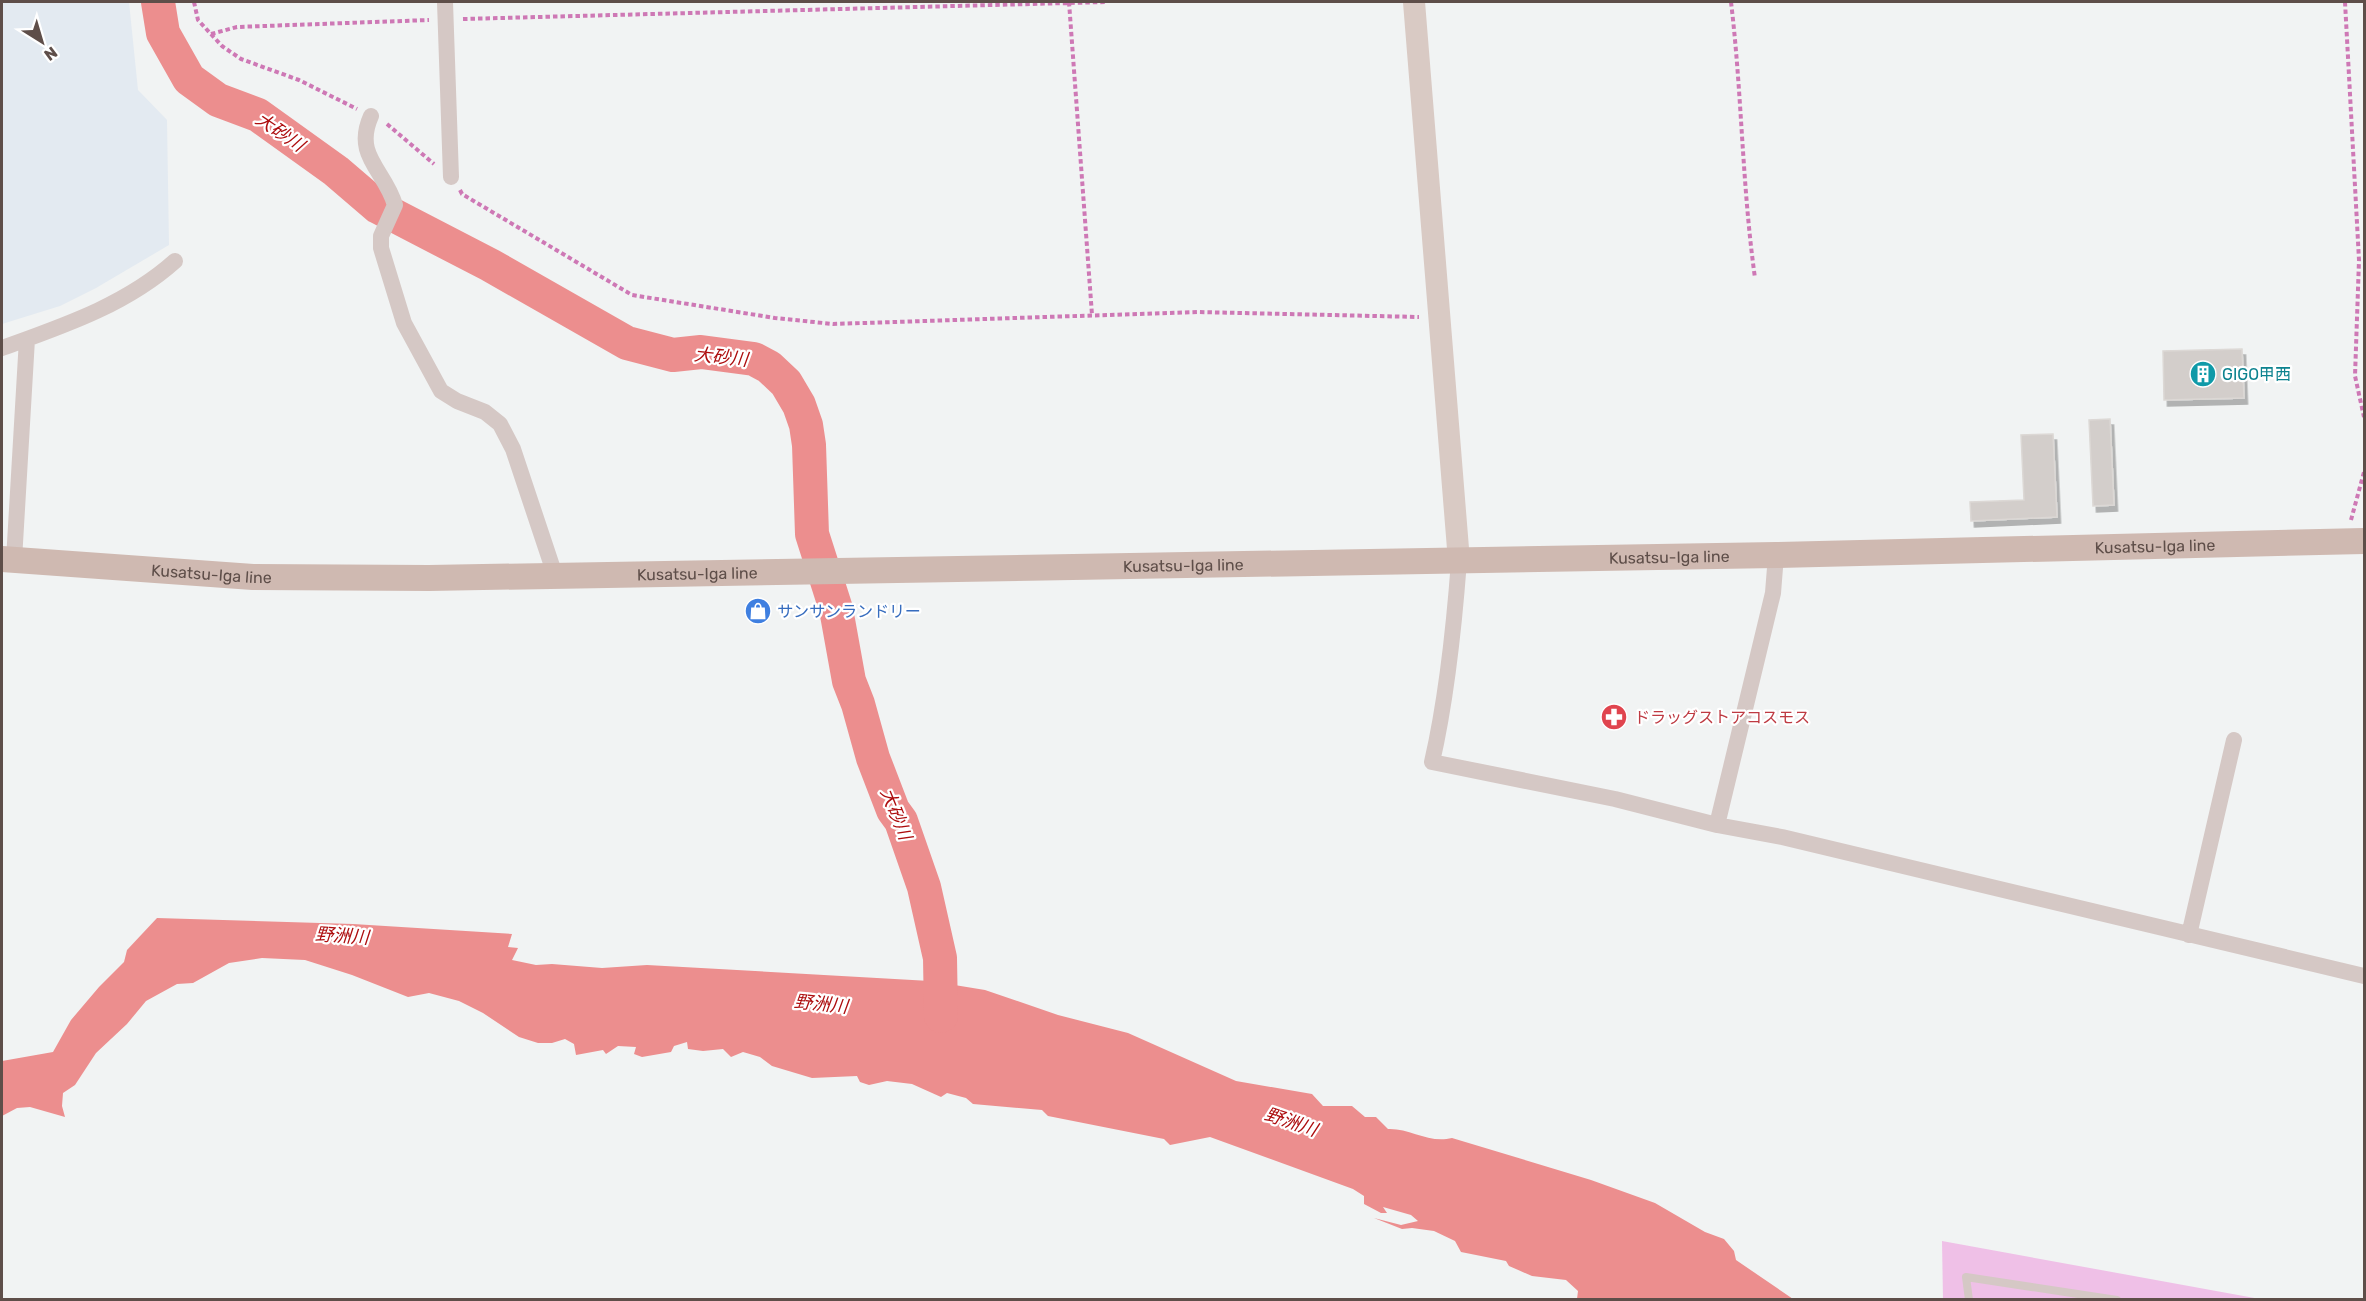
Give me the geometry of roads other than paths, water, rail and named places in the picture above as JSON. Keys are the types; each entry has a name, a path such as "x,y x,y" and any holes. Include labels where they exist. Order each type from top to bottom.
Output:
{"main road":[{"name":"Kusatsu-Iga line","path":"8,560 253,577 429,578 1776,555 2359,541"}],"street":[{"path":"445,2 451,177"},
{"path":"1414,2 1459,561 1448,667 1432,762 1615,799 1718,825 1782,837 2364,976"},
{"path":"371,116 364,132 366,146 370,159 391,192 393,212 381,236 381,248 404,323 441,391 457,401 485,412 500,424 513,449 555,575"},
{"path":"2,348 117,302 164,271 175,261"},
{"path":"8,560 27,339"},
{"path":"1718,825 1773,593 1776,555"},
{"path":"2189,935 2234,740"}],"lane":[{"path":"1969,1299 1966,1277 2052,1295 2117,1299"}],"water":[{"name":"野洲川","path":"157,918 353,924 512,934 508,947 518,948 512,960 536,965 602,968 647,965 930,981 985,990 1058,1015 1128,1033 1236,1081 1312,1094 1323,1106 1352,1106 1365,1117 1376,1117 1388,1129 1427,1138 1452,1138 1591,1180 1655,1203 1705,1232 1724,1239 1734,1251 1736,1260 1793,1299 1577,1299 1578,1291 1566,1280 1532,1276 1509,1266 1506,1261 1461,1252 1455,1241 1434,1231 1402,1229 1374,1218 1401,1225 1418,1221 1411,1215 1383,1207 1387,1213 1381,1213 1364,1204 1364,1196 1353,1189 1210,1137 1170,1145 1164,1139 1048,1116 1042,1110 973,1104 966,1098 947,1093 941,1097 912,1084 887,1081 869,1085 860,1082 857,1076 812,1078 772,1066 760,1057 743,1052 731,1057 723,1049 703,1051 688,1049 687,1042 674,1046 671,1052 642,1057 634,1054 636,1047 618,1046 606,1054 603,1050 576,1055 574,1044 565,1039 552,1043 538,1043 519,1037 483,1013 459,1001 429,993 408,997 305,960 262,958 229,963 193,983 177,984 146,1001 127,1024 96,1053 75,1085 63,1093 62,1106 65,1117 30,1107 17,1108 2,1116 2,1061 53,1052 71,1020 124,962 127,950"}],"waterway":[{"name":"大砂川","path":"158,2 163,33 189,79 218,100 258,115 336,171 378,207 490,265 627,343 673,355 701,352 754,359 769,367 786,383 799,405 806,425 809,445 812,534 836,609 849,681 873,758 893,810 901,821 924,887 940,958 941,1016"}],"place":[{"name":"GIGO甲西","path":"2203,374"},
{"name":"サンサンランドリー","path":"758,611"},
{"name":"ドラッグストアコスモス","path":"1614,717"}]}
